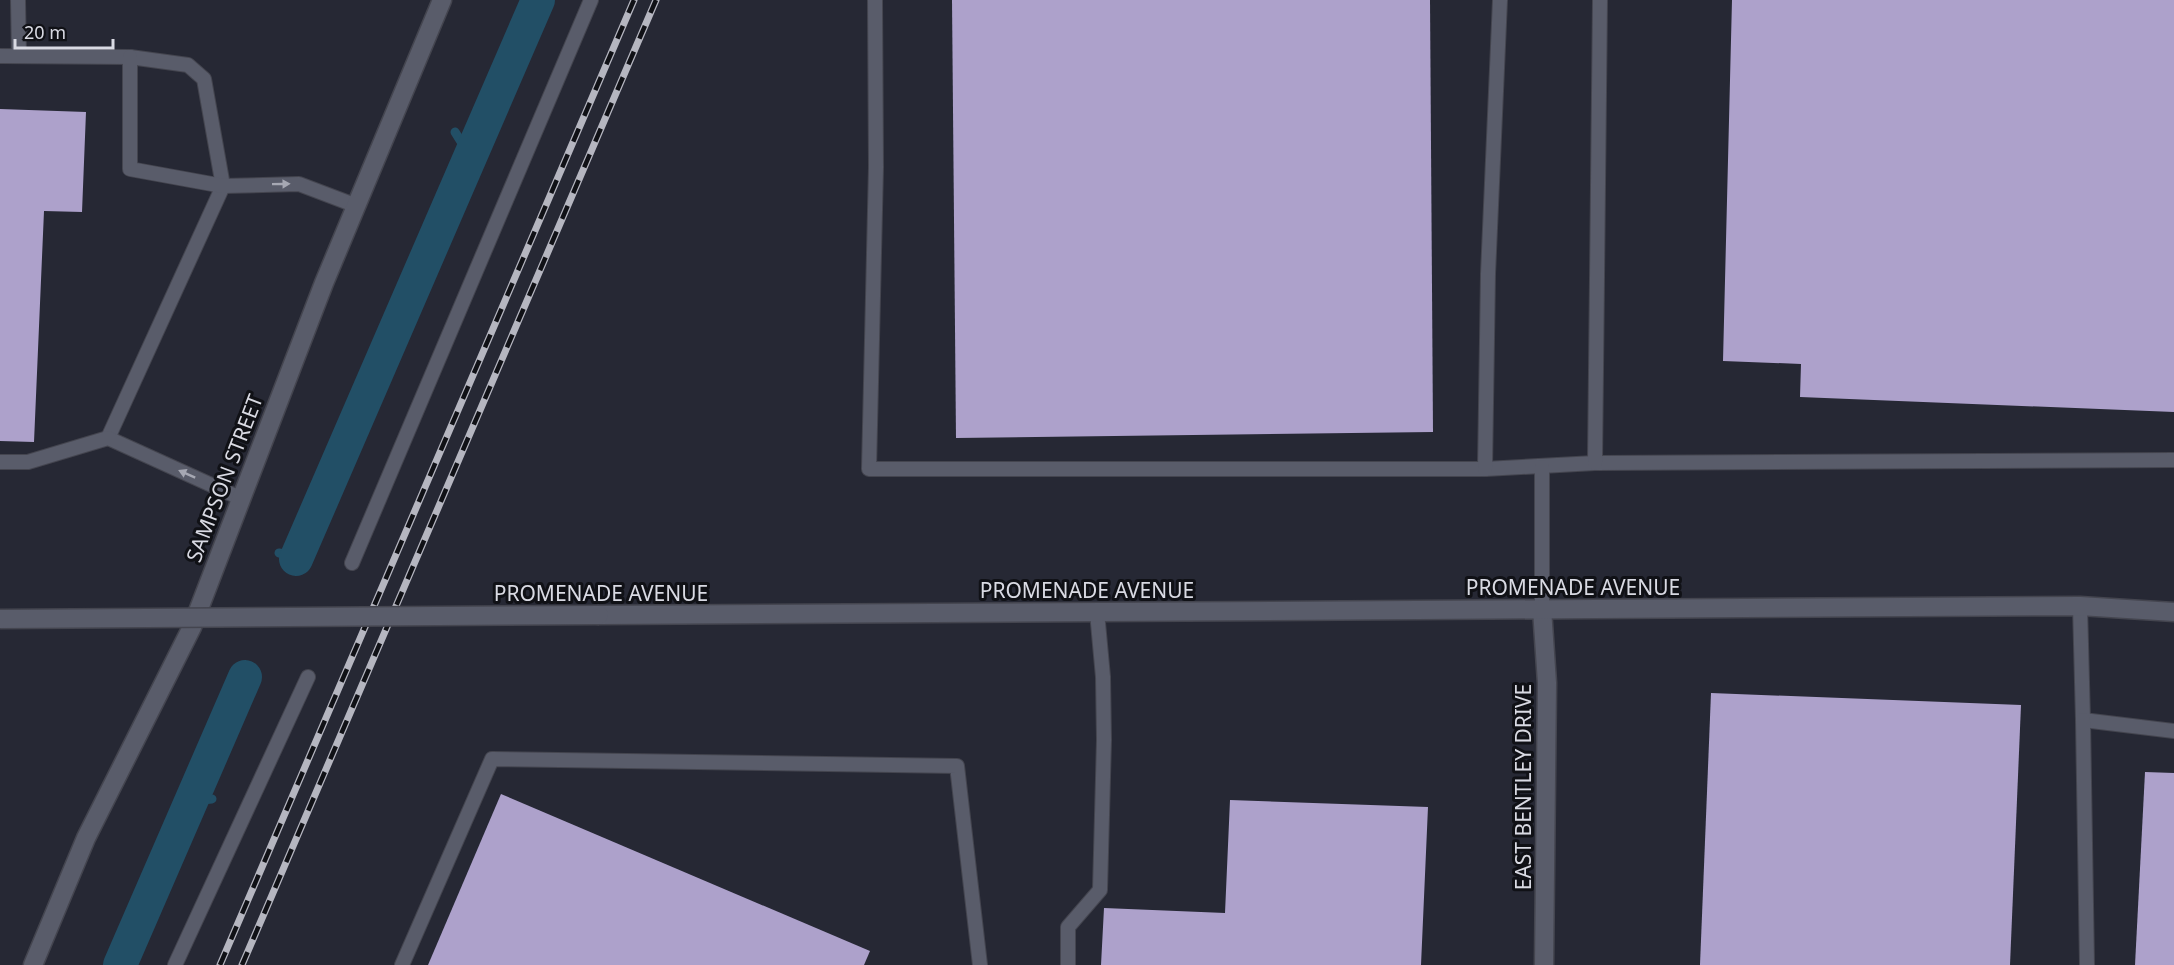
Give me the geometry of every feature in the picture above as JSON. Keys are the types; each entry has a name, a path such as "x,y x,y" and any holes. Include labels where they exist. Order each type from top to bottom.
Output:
{"main road":[{"name":"SAMPSON STREET","path":"33,965 86,838 192,627 240,498 442,0"},
{"name":"PROMENADE AVENUE","path":"0,619 2080,606 2174,612"},
{"name":"EAST BENTLEY DRIVE","path":"1542,609 1546,683 1544,965"}],"lane":[{"path":"18,0 19,56"},
{"path":"352,563 591,0"},
{"path":"875,0 876,167 869,469 1485,469 1595,463 2174,460"},
{"path":"1485,469 1488,274 1500,0"},
{"path":"1595,463 1600,0"},
{"path":"0,56 130,57 188,65 204,79 223,186 108,438"},
{"path":"130,57 130,169 223,186 299,184 357,206"},
{"path":"0,462 28,462 108,438 240,498"},
{"path":"1542,467 1542,609"},
{"path":"2080,606 2087,965"},
{"path":"1068,965 1068,927 1100,890 1104,740 1103,677 1097,612"},
{"path":"175,965 308,677"},
{"path":"2083,720 2174,731"},
{"path":"402,965 492,759 957,766 980,965"}],"building":[{"path":"952,0 1430,0 1433,432 956,438"},
{"path":"1732,0 2174,0 2174,412 1800,397 1801,364 1723,361"},
{"path":"0,109 86,112 82,212 44,211 34,442 0,441"},
{"path":"1711,693 2021,705 2010,965 1700,965"},
{"path":"2145,772 2174,773 2174,965 2135,965"},
{"path":"501,794 870,951 864,965 428,965"},
{"path":"1230,800 1428,807 1421,965 1101,965 1104,908 1225,913"}],"waterway":[{"path":"296,559 538,0"},
{"path":"455,132 470,156"},
{"path":"279,553 297,556"},
{"path":"120,965 245,677"},
{"path":"191,801 212,799"}],"railway":[{"path":"220,965 634,0"},
{"path":"242,965 656,0"}]}
